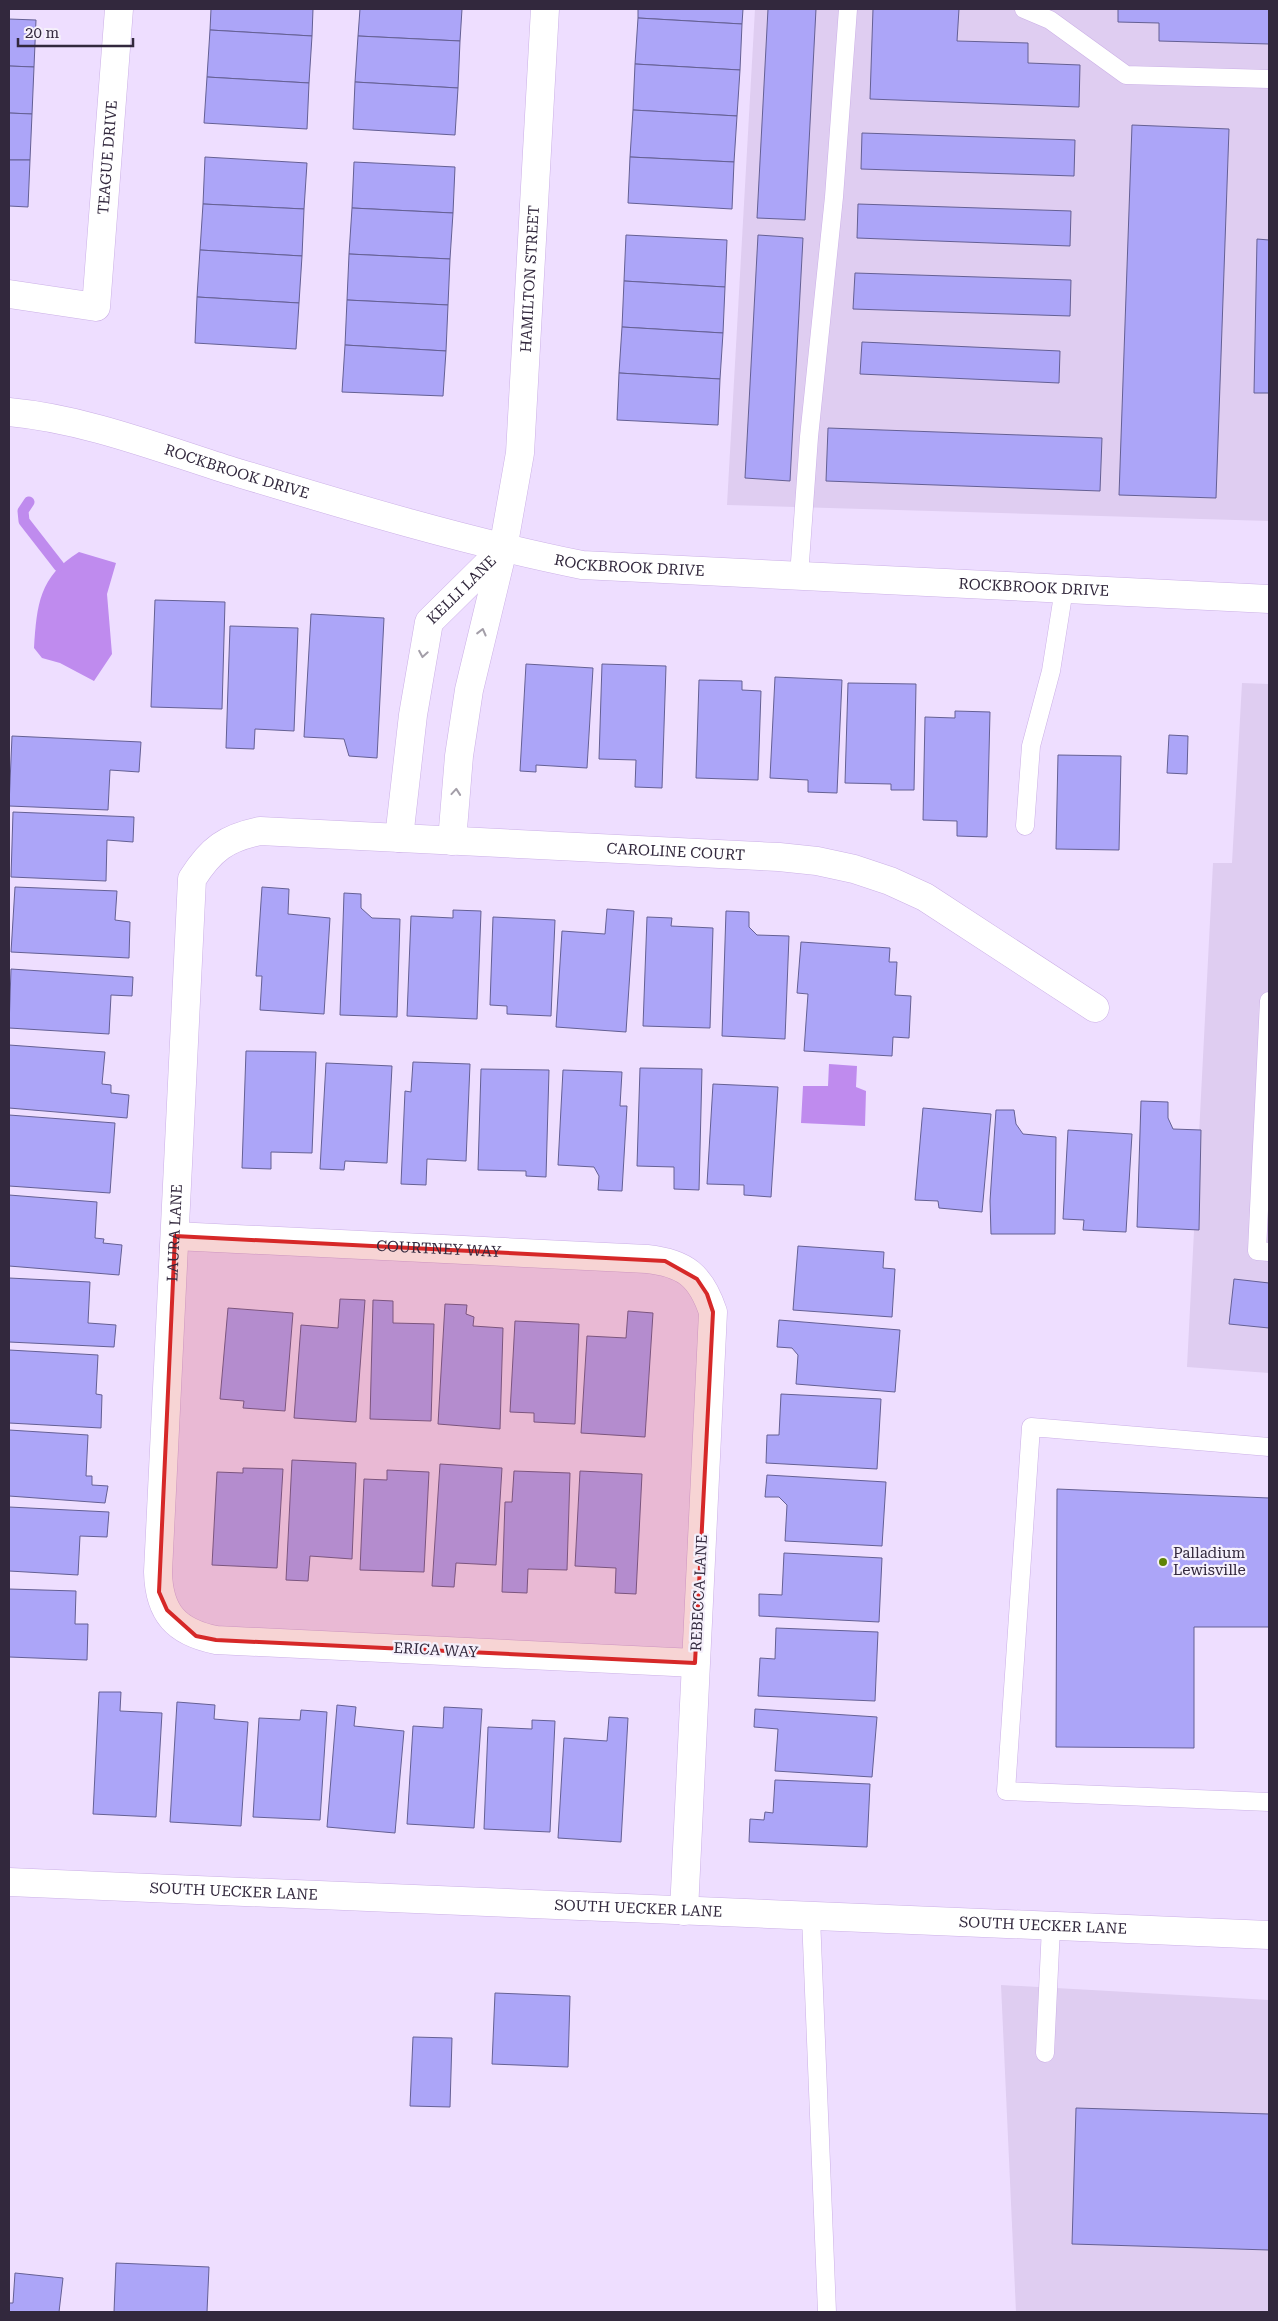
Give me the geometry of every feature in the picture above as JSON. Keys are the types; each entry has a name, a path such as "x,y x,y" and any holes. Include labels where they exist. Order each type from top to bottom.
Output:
{"street":[{"name":"TEAGUE DRIVE","path":"9,294 96,307 119,9"},
{"name":"HAMILTON STREET","path":"503,549 520,453 546,9"},
{"name":"ROCKBROOK DRIVE","path":"9,412 39,415 124,438 369,513 503,549 582,565 1269,599"},
{"name":"KELLI LANE","path":"400,838 413,715 429,622 503,549"},
{"name":"KELLI LANE","path":"452,841 459,756 468,690 503,549"},
{"name":"CAROLINE COURT","path":"220,846 239,835 260,831 779,857 817,861 854,869 890,881 925,897 1095,1008"},
{"name":"LAURA LANE","path":"180,1625 166,1610 159,1592 158,1572 192,879 204,860 220,846"},
{"name":"COURTNEY WAY","path":"174,1236 647,1259 665,1261 682,1267 697,1279"},
{"name":"REBECCA LANE","path":"684,1911 713,1312 707,1294 697,1279"},
{"name":"ERICA WAY","path":"180,1625 196,1636 216,1640 696,1663"},
{"name":"SOUTH UECKER LANE","path":"9,1882 1269,1935"}],"lane":[{"path":"799,576 809,437 834,197 848,9"},
{"path":"1024,9 1050,20 1126,75 1269,79"},
{"path":"1025,826 1031,746 1051,671 1064,589"},
{"path":"1269,1001 1257,1251 1269,1252"},
{"path":"1269,1447 1030,1427 1006,1791 1269,1802"},
{"path":"811,1917 827,2312"},
{"path":"1045,2053 1051,1927"}],"highlighted area":[{"path":"175,1236 665,1261 697,1279 707,1294 713,1312 695,1663 216,1640 196,1636 167,1610 159,1592"}],"shaded area":[{"path":"755,9 1269,9 1269,521 727,505"},
{"path":"79,552 116,563 107,594 112,654 94,681 60,663 42,658 34,648 39,605 48,582 66,561"},
{"path":"1242,683 1269,684 1269,1373 1187,1367 1213,863 1232,863"},
{"path":"829,1064 857,1066 856,1087 866,1091 865,1126 801,1123 803,1086 828,1086"},
{"path":"1001,1985 1269,2000 1269,2312 1016,2312"}],"building":[{"path":"211,9 313,9 312,36 210,30"},
{"path":"360,9 462,9 460,41 358,36"},
{"path":"638,9 743,9 742,24 638,18"},
{"path":"768,9 816,9 805,220 757,218"},
{"path":"873,9 959,9 957,41 1028,43 1028,63 1080,65 1079,107 870,99"},
{"path":"1118,9 1269,9 1269,44 1159,41 1159,23 1118,22"},
{"path":"638,18 742,24 740,70 635,64"},
{"path":"9,19 36,20 34,67 9,66"},
{"path":"210,30 312,36 309,83 207,77"},
{"path":"358,36 460,41 458,88 355,82"},
{"path":"635,64 740,70 737,116 633,110"},
{"path":"9,66 34,67 32,114 9,113"},
{"path":"207,77 309,83 307,129 204,123"},
{"path":"355,82 458,88 455,135 353,129"},
{"path":"633,110 737,116 734,162 630,157"},
{"path":"9,113 32,114 30,160 9,160"},
{"path":"1132,125 1229,129 1216,498 1119,495"},
{"path":"862,133 1075,140 1074,176 861,169"},
{"path":"205,157 307,163 304,209 203,204"},
{"path":"630,157 734,162 732,209 628,203"},
{"path":"9,160 30,160 28,207 9,206"},
{"path":"354,162 455,167 453,213 352,208"},
{"path":"203,204 304,209 302,256 200,250"},
{"path":"858,204 1071,211 1070,246 857,238"},
{"path":"352,208 453,213 450,259 349,254"},
{"path":"626,235 727,240 725,287 624,281"},
{"path":"758,235 803,238 790,481 745,478"},
{"path":"1257,239 1269,240 1269,393 1254,393"},
{"path":"200,250 302,256 299,303 197,297"},
{"path":"349,254 450,259 448,305 347,300"},
{"path":"855,273 1071,280 1070,316 853,309"},
{"path":"624,281 725,287 723,333 622,327"},
{"path":"197,297 299,303 296,349 195,343"},
{"path":"347,300 448,305 446,351 345,345"},
{"path":"622,327 723,333 720,379 619,373"},
{"path":"862,342 1060,351 1059,383 860,374"},
{"path":"345,345 446,351 443,396 342,392"},
{"path":"619,373 720,379 718,425 617,420"},
{"path":"828,428 1102,438 1100,491 826,481"},
{"path":"155,600 225,602 222,709 151,707"},
{"path":"311,614 384,618 377,758 349,756 344,739 304,737"},
{"path":"230,626 298,628 294,731 255,729 254,749 226,748"},
{"path":"526,664 593,668 587,768 536,765 536,772 520,771"},
{"path":"602,664 666,666 662,788 635,787 636,760 599,759"},
{"path":"775,677 842,680 837,793 808,792 808,780 770,778"},
{"path":"699,680 742,681 742,690 761,691 758,780 696,778"},
{"path":"848,683 916,684 914,790 891,790 891,784 845,783"},
{"path":"955,711 990,712 987,837 957,836 957,821 923,820 925,717 955,718"},
{"path":"1169,735 1188,736 1187,774 1167,773"},
{"path":"12,736 141,742 139,772 110,770 108,810 9,806"},
{"path":"1058,755 1121,756 1119,850 1056,849"},
{"path":"13,812 134,817 133,842 107,840 106,881 11,877"},
{"path":"15,887 117,891 115,920 130,922 129,958 11,952"},
{"path":"262,887 289,889 288,914 330,918 324,1014 260,1010 262,976 256,976"},
{"path":"344,893 361,894 361,908 372,918 400,919 397,1017 340,1015"},
{"path":"607,909 634,911 626,1032 556,1027 562,931 605,934"},
{"path":"453,910 481,911 477,1019 407,1016 411,916 453,918"},
{"path":"726,911 749,912 749,927 757,935 789,936 785,1039 722,1036"},
{"path":"493,917 555,920 551,1016 507,1014 507,1006 490,1005"},
{"path":"647,917 672,918 671,926 713,928 710,1028 643,1026"},
{"path":"801,942 890,948 889,962 897,962 895,995 911,996 909,1038 893,1037 892,1056 804,1051 808,994 797,993"},
{"path":"11,969 133,977 132,996 111,995 109,1034 9,1028"},
{"path":"9,1045 105,1052 102,1084 111,1085 111,1093 129,1095 127,1118 9,1108"},
{"path":"246,1051 316,1052 312,1153 271,1152 271,1169 242,1168"},
{"path":"413,1062 470,1064 466,1161 427,1159 426,1185 401,1184 405,1091 411,1092"},
{"path":"326,1063 392,1066 387,1163 345,1161 344,1170 320,1169"},
{"path":"640,1068 702,1069 699,1190 674,1189 674,1167 637,1166"},
{"path":"481,1069 549,1070 546,1177 526,1176 526,1171 478,1170"},
{"path":"563,1070 622,1072 620,1106 627,1106 622,1191 598,1190 599,1176 594,1167 558,1165"},
{"path":"713,1084 778,1087 771,1197 744,1195 744,1185 707,1184"},
{"path":"1141,1101 1168,1102 1168,1118 1173,1129 1201,1130 1199,1230 1137,1227"},
{"path":"923,1108 991,1114 982,1212 939,1208 938,1201 915,1200"},
{"path":"996,1110 1014,1110 1016,1124 1023,1134 1056,1137 1055,1234 991,1234 990,1201"},
{"path":"9,1115 115,1123 110,1193 9,1186"},
{"path":"1068,1130 1132,1134 1126,1232 1083,1230 1084,1220 1063,1219"},
{"path":"9,1195 97,1202 95,1238 104,1239 103,1243 122,1245 119,1275 9,1266"},
{"path":"798,1246 884,1252 883,1268 895,1269 892,1317 793,1310"},
{"path":"9,1278 90,1282 88,1323 116,1325 114,1347 9,1342"},
{"path":"1234,1279 1269,1283 1269,1328 1229,1324"},
{"path":"340,1299 365,1300 356,1422 294,1418 301,1325 338,1328"},
{"path":"373,1300 393,1301 393,1323 434,1324 431,1421 370,1419"},
{"path":"445,1304 467,1305 466,1314 474,1317 473,1326 503,1328 500,1429 438,1424"},
{"path":"228,1308 293,1313 285,1411 243,1408 244,1401 220,1399"},
{"path":"628,1311 653,1313 645,1437 581,1433 587,1336 626,1338"},
{"path":"779,1320 900,1330 895,1392 796,1384 798,1355 792,1348 777,1347"},
{"path":"515,1321 579,1324 575,1424 534,1422 534,1413 510,1412"},
{"path":"9,1350 98,1355 96,1394 102,1395 101,1428 9,1423"},
{"path":"781,1394 881,1399 877,1469 766,1463 767,1435 779,1435"},
{"path":"9,1430 88,1435 86,1476 92,1476 92,1485 108,1486 105,1503 9,1496"},
{"path":"292,1460 356,1463 352,1559 310,1556 308,1581 286,1580"},
{"path":"440,1464 502,1468 496,1565 456,1563 454,1587 432,1586"},
{"path":"243,1468 283,1469 277,1568 212,1565 217,1472 243,1473"},
{"path":"387,1470 429,1472 424,1572 360,1570 364,1479 387,1480"},
{"path":"514,1471 570,1473 567,1570 528,1569 527,1593 502,1592 505,1502 512,1502"},
{"path":"580,1471 642,1474 636,1594 615,1593 616,1568 575,1566"},
{"path":"767,1475 886,1482 882,1546 785,1541 787,1505 779,1497 765,1497"},
{"name":"Palladium Lewisville","path":"1057,1489 1269,1498 1269,1627 1194,1627 1194,1748 1056,1747"},
{"path":"9,1507 109,1512 107,1537 80,1536 78,1575 9,1571"},
{"path":"784,1553 882,1558 879,1622 759,1616 759,1594 782,1595"},
{"path":"9,1589 76,1591 75,1624 88,1624 87,1660 9,1657"},
{"path":"776,1628 878,1632 875,1701 758,1696 760,1658 775,1659"},
{"path":"99,1692 121,1692 120,1711 162,1713 156,1817 93,1814"},
{"path":"177,1702 215,1705 214,1719 248,1722 241,1826 170,1822"},
{"path":"337,1705 356,1707 354,1726 404,1731 395,1833 327,1827"},
{"path":"444,1707 482,1709 474,1828 407,1824 413,1726 443,1728"},
{"path":"755,1709 877,1717 872,1777 775,1771 778,1729 754,1727"},
{"path":"301,1710 327,1712 320,1820 253,1817 259,1718 300,1720"},
{"path":"609,1717 628,1718 621,1842 558,1838 564,1738 607,1741"},
{"path":"532,1720 555,1721 550,1832 484,1829 488,1727 532,1729"},
{"path":"775,1780 870,1784 867,1847 749,1842 750,1819 764,1820 765,1812 773,1813"},
{"path":"495,1993 570,1996 568,2067 492,2064"},
{"path":"413,2037 452,2038 450,2107 410,2106"},
{"path":"1076,2108 1269,2114 1269,2250 1072,2244"},
{"path":"116,2263 209,2267 207,2312 114,2312"},
{"path":"15,2273 63,2278 59,2312 9,2312 9,2303 13,2303"}],"waterway":[{"path":"29,502 23,511 24,521 59,566"}],"place":[{"name":"Palladium Lewisville","path":"1163,1562"}]}
